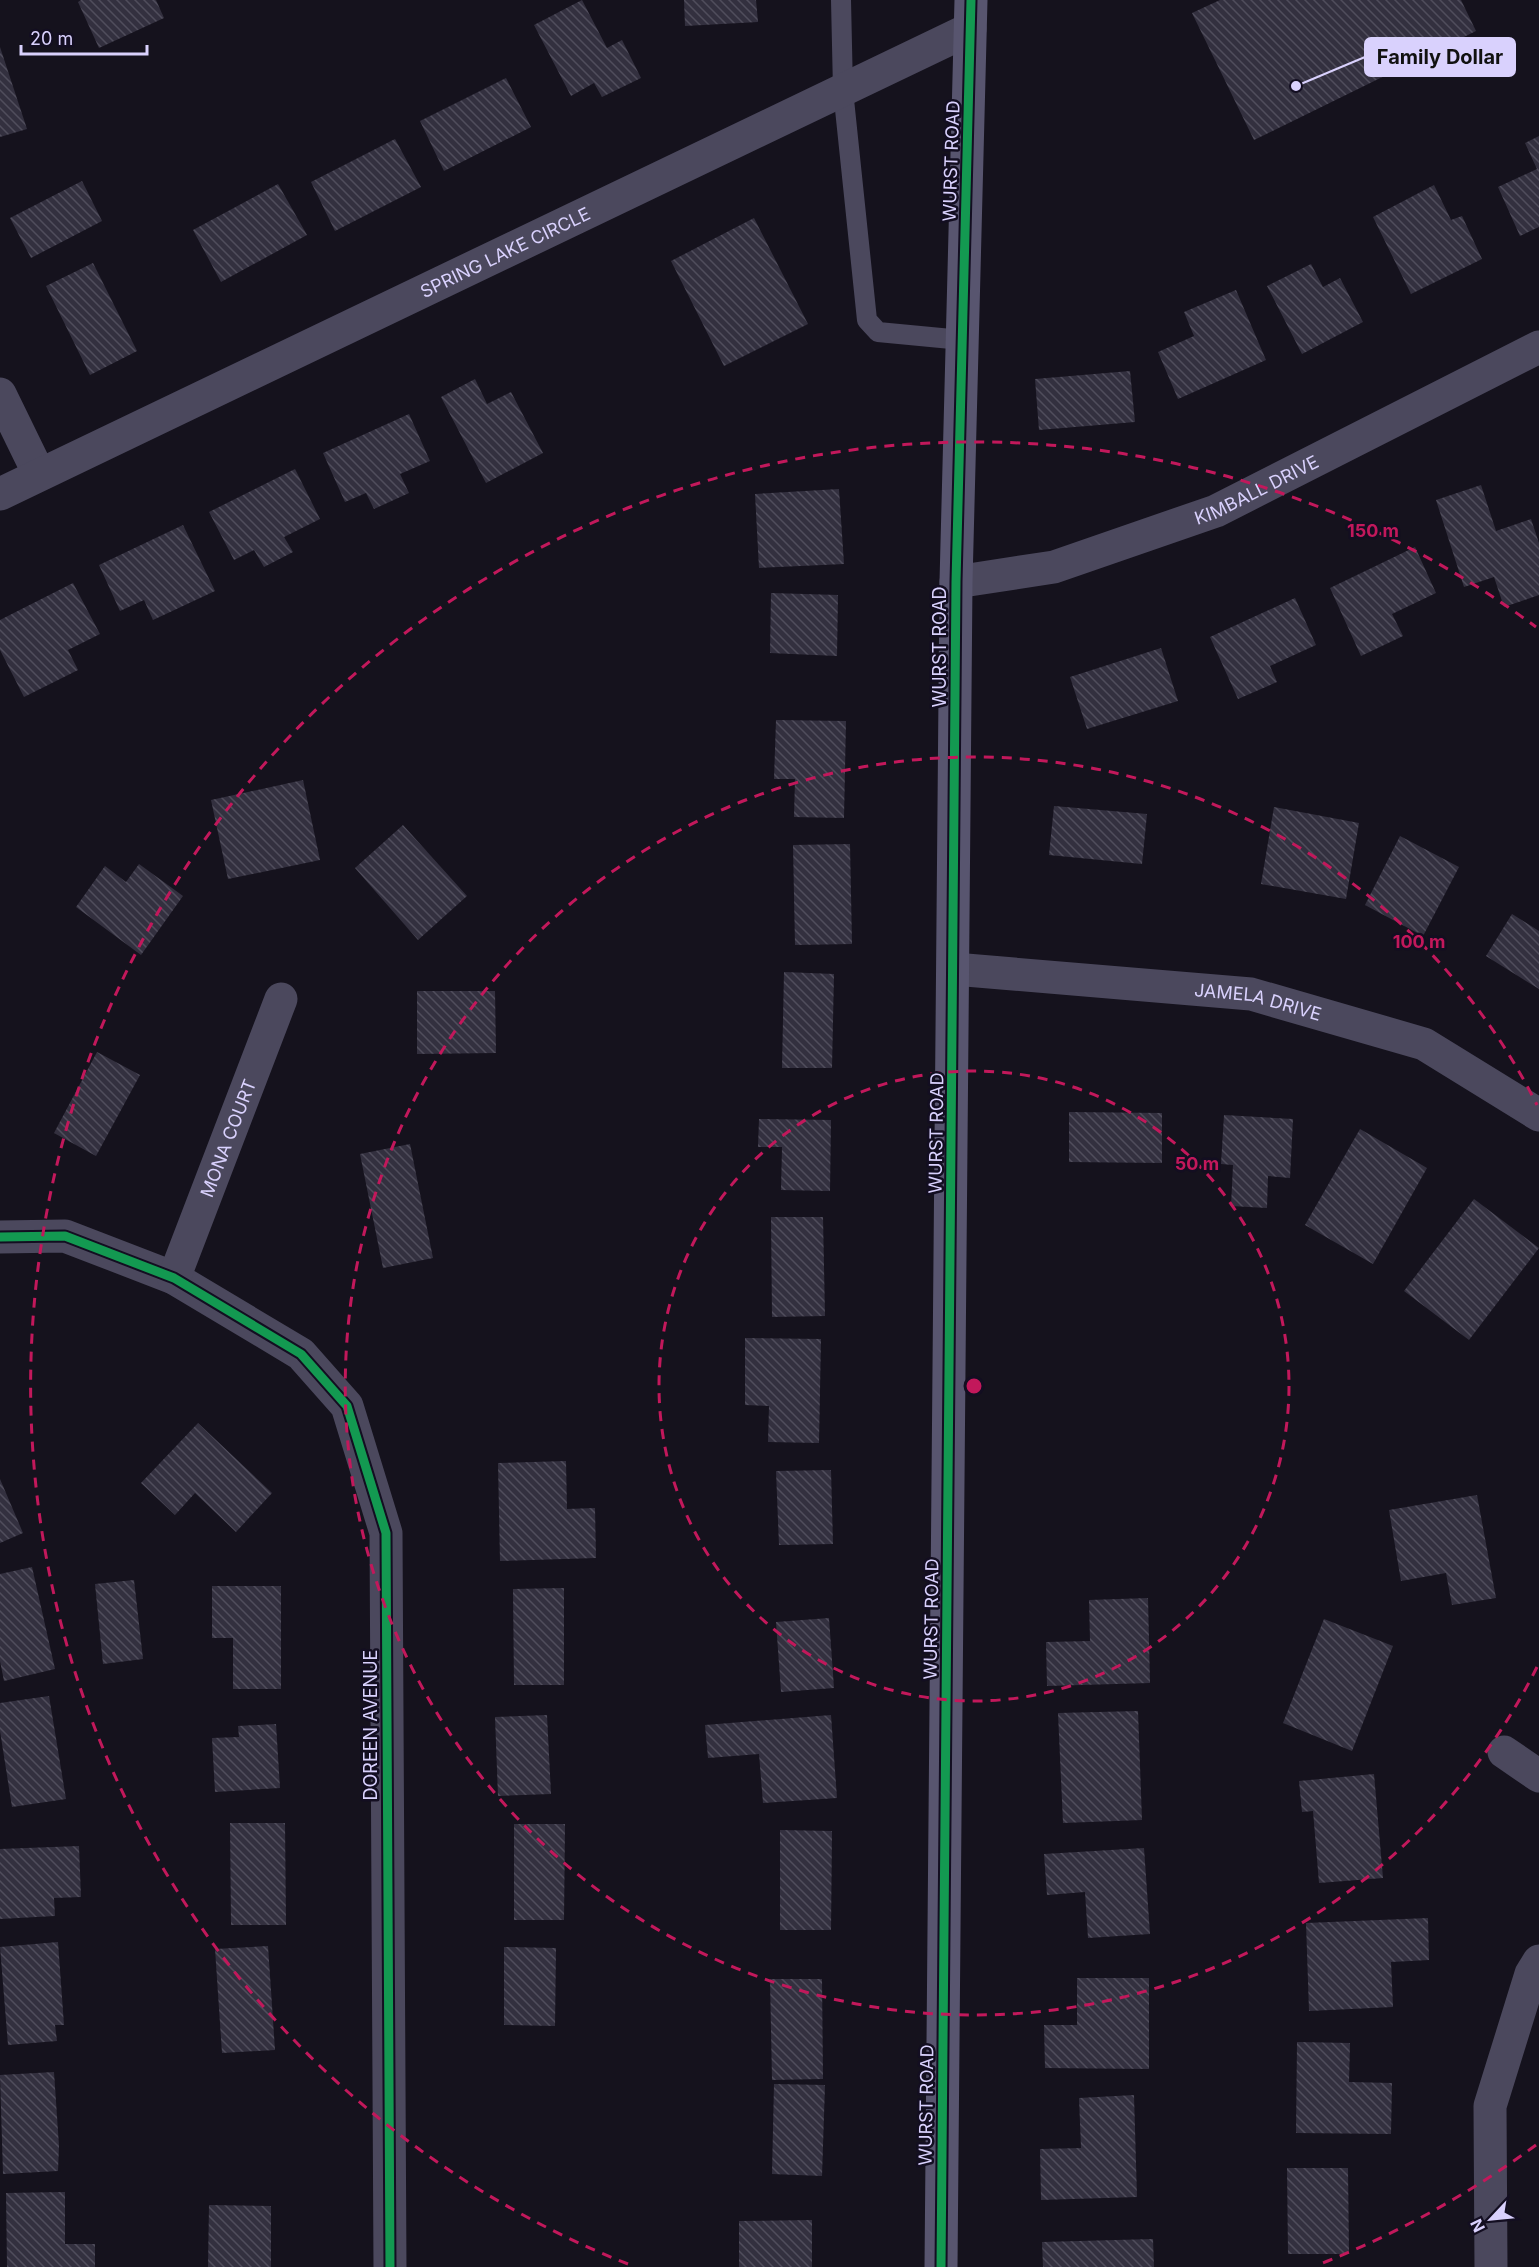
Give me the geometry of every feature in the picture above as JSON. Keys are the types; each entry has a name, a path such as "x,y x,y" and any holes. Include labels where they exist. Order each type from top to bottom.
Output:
{"street":[{"name":"SPRING LAKE CIRCLE","path":"0,494 843,90 971,15"},
{"name":"WURST ROAD","path":"941,2267 956,582 971,15"},
{"name":"KIMBALL DRIVE","path":"956,582 1054,567 1216,511 1539,347"},
{"path":"0,394 39,474"},
{"name":"JAMELA DRIVE","path":"954,969 1251,994 1424,1044 1539,1115"},
{"name":"MONA COURT","path":"174,1278 281,999"},
{"name":"DOREEN AVENUE","path":"0,1237 66,1236 174,1278 301,1354 347,1406 386,1533 390,2267"},
{"path":"1504,1752 1539,1776"},
{"path":"1491,2267 1490,2106 1531,1974 1539,1961"}],"lane":[{"path":"841,0 843,90 867,320 878,332 962,340"}],"building":[{"path":"81,0 156,0 164,18 99,48 78,2"},
{"path":"582,0 607,48 622,40 641,78 602,97 594,83 571,96 534,25"},
{"path":"684,0 756,0 758,22 685,26"},
{"path":"1220,0 1461,0 1476,31 1254,140 1192,13"},
{"path":"0,47 27,129 0,137"},
{"path":"506,78 531,127 444,171 420,121"},
{"path":"1539,136 1539,227 1520,236 1498,187 1537,169 1525,143"},
{"path":"395,139 421,187 335,231 311,182"},
{"path":"82,181 102,221 31,258 10,218"},
{"path":"278,184 307,235 221,282 193,230"},
{"path":"1434,185 1451,220 1462,216 1482,259 1411,294 1373,217"},
{"path":"754,218 808,324 724,366 671,261"},
{"path":"93,263 137,351 90,375 46,286"},
{"path":"1311,264 1323,287 1340,278 1363,322 1302,354 1267,286"},
{"path":"1236,290 1266,360 1178,399 1158,352 1194,336 1184,312"},
{"path":"1130,371 1135,422 1039,430 1035,379"},
{"path":"475,379 487,404 511,392 543,453 486,483 441,397"},
{"path":"409,414 430,461 400,474 409,493 374,509 366,493 345,502 323,453"},
{"path":"295,469 320,519 284,537 293,552 264,567 254,550 234,560 209,512"},
{"path":"1481,485 1496,531 1531,519 1539,543 1539,595 1504,607 1494,577 1464,587 1436,500"},
{"path":"839,489 844,564 759,568 755,494"},
{"path":"183,525 215,591 153,620 144,600 120,611 99,565"},
{"path":"1415,547 1436,593 1392,614 1403,636 1361,656 1330,588"},
{"path":"73,583 100,634 68,650 78,670 24,697 0,650 0,620"},
{"path":"771,593 838,595 837,656 770,653"},
{"path":"1295,598 1316,645 1270,666 1277,682 1238,699 1210,637"},
{"path":"1161,648 1178,701 1087,729 1070,677"},
{"path":"776,720 846,721 844,818 794,817 795,779 774,779"},
{"path":"303,780 320,860 228,879 211,800"},
{"path":"1054,806 1147,814 1142,864 1049,855"},
{"path":"1274,807 1359,823 1346,899 1261,884"},
{"path":"403,825 467,896 418,940 355,868"},
{"path":"1400,836 1459,867 1423,936 1365,905"},
{"path":"850,844 852,944 795,945 793,845"},
{"path":"139,864 183,896 141,955 76,907 105,866 126,882"},
{"path":"1512,914 1539,931 1539,989 1486,956"},
{"path":"784,972 834,974 832,1068 782,1068"},
{"path":"417,991 495,991 496,1053 417,1054"},
{"path":"97,1052 140,1075 96,1156 54,1133"},
{"path":"1069,1112 1162,1113 1162,1163 1069,1162"},
{"path":"1224,1115 1293,1119 1290,1178 1268,1176 1267,1208 1231,1206 1233,1165 1221,1164"},
{"path":"759,1119 831,1120 830,1191 781,1190 782,1147 758,1147"},
{"path":"1360,1129 1427,1168 1373,1264 1305,1225"},
{"path":"410,1144 433,1258 383,1268 360,1154"},
{"path":"1474,1199 1539,1248 1469,1340 1404,1291"},
{"path":"771,1217 823,1217 825,1316 772,1317"},
{"path":"745,1338 821,1339 819,1443 768,1442 769,1406 745,1405"},
{"path":"198,1423 272,1493 236,1532 195,1493 175,1515 141,1483"},
{"path":"566,1461 567,1509 595,1508 596,1558 500,1561 498,1463"},
{"path":"831,1470 833,1544 779,1545 776,1471"},
{"path":"0,1479 23,1533 0,1543"},
{"path":"1477,1495 1496,1598 1452,1605 1446,1573 1401,1581 1389,1510"},
{"path":"32,1567 55,1669 4,1681 0,1661 0,1574"},
{"path":"134,1580 143,1659 103,1664 95,1584"},
{"path":"212,1586 281,1586 281,1689 233,1689 233,1638 212,1638"},
{"path":"564,1588 564,1685 514,1685 513,1589"},
{"path":"1148,1598 1150,1683 1047,1686 1046,1642 1090,1641 1089,1600"},
{"path":"829,1618 834,1688 781,1692 776,1622"},
{"path":"1324,1619 1393,1646 1352,1751 1283,1723"},
{"path":"49,1696 66,1799 12,1807 0,1731 0,1703"},
{"path":"1138,1711 1142,1820 1063,1823 1058,1713"},
{"path":"547,1715 551,1794 498,1796 495,1717"},
{"path":"831,1715 837,1798 763,1803 759,1754 708,1758 705,1725"},
{"path":"276,1724 280,1788 215,1792 212,1738 239,1737 238,1726"},
{"path":"1374,1774 1383,1878 1319,1883 1313,1811 1302,1812 1299,1781"},
{"path":"230,1823 285,1823 286,1925 231,1925"},
{"path":"514,1824 565,1824 564,1920 514,1920"},
{"path":"780,1830 832,1831 831,1930 780,1930"},
{"path":"79,1846 81,1897 54,1898 55,1916 0,1919 0,1849"},
{"path":"1144,1848 1150,1934 1088,1938 1085,1892 1047,1895 1044,1854"},
{"path":"1428,1918 1429,1960 1391,1962 1393,2007 1309,2011 1306,1923"},
{"path":"58,1942 64,2025 55,2025 57,2041 8,2045 0,1947"},
{"path":"268,1946 275,2050 222,2053 215,1949"},
{"path":"504,1947 556,1948 555,2026 504,2025"},
{"path":"1077,1978 1149,1978 1149,2069 1045,2068 1044,2025 1077,2025"},
{"path":"770,1979 822,1979 823,2079 772,2080"},
{"path":"1297,2042 1350,2043 1349,2082 1392,2083 1391,2134 1296,2133"},
{"path":"54,2072 59,2146 58,2171 3,2174 0,2075"},
{"path":"774,2084 825,2085 822,2176 772,2174"},
{"path":"1134,2095 1137,2197 1041,2200 1040,2149 1081,2148 1079,2098"},
{"path":"1287,2168 1348,2168 1349,2254 1288,2254"},
{"path":"65,2192 65,2244 95,2244 95,2267 7,2267 6,2193"},
{"path":"209,2205 271,2206 271,2267 208,2267"},
{"path":"812,2220 812,2267 739,2267 739,2221"},
{"path":"1153,2239 1154,2267 1043,2267 1042,2242"}],"cycle path":[{"path":"941,2267 956,582 971,0"},
{"path":"0,1237 65,1236 174,1278 301,1354 347,1406 386,1533 390,2267"}],"place":[{"name":"Family Dollar","path":"1296,86"}]}
